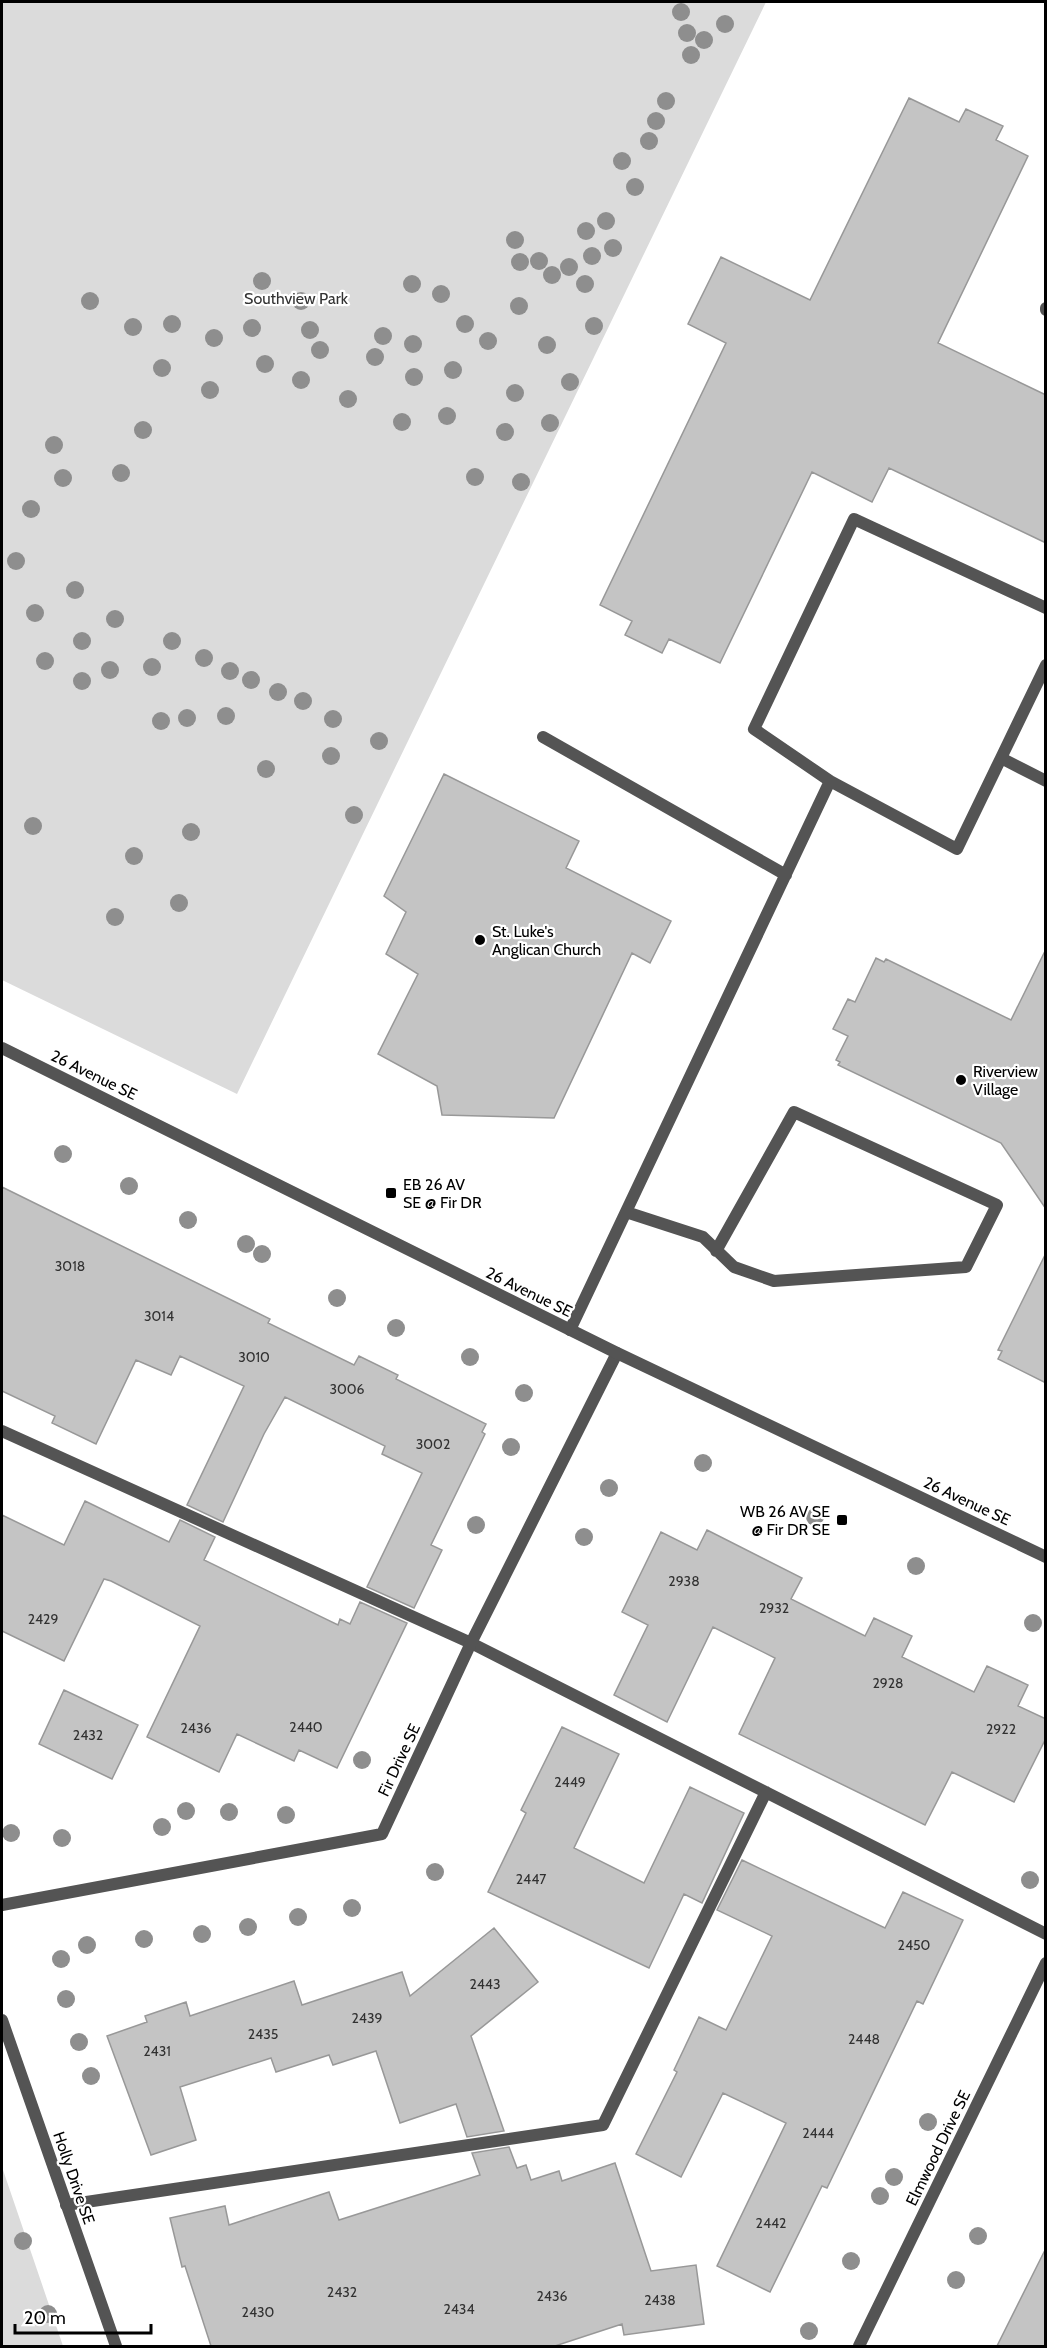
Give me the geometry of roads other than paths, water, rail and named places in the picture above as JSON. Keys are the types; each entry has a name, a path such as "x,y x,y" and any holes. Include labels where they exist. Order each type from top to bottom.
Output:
{"street":[{"path":"1046,608 854,519 754,729 830,781 957,849 1046,665"},
{"path":"543,737 786,875"},
{"path":"1001,758 1046,781"},
{"path":"570,1330 830,781"},
{"name":"26 Avenue SE","path":"2,1048 617,1353 1046,1557"},
{"path":"626,1212 703,1238 716,1251 734,1267 774,1281 966,1267 997,1205 794,1112 716,1251"},
{"name":"Fir Drive SE","path":"2,1905 382,1834 471,1643 617,1353"},
{"path":"2,1431 471,1643 1046,1934"},
{"path":"66,2205 603,2125 766,1792"},
{"name":"Elmwood Drive SE","path":"859,2346 1046,1963"},
{"name":"Holly Drive SE","path":"2,2020 116,2346"}],"place":[{"name":"St. Luke's Anglican Church","path":"480,940"},
{"name":"Riverview Village","path":"961,1080"},
{"name":"EB 26 AV SE @ Fir DR","path":"391,1193"},
{"name":"WB 26 AV SE @ Fir DR SE","path":"842,1520"}],"park label":[{"name":"Southview Park","path":"296,298"}]}
